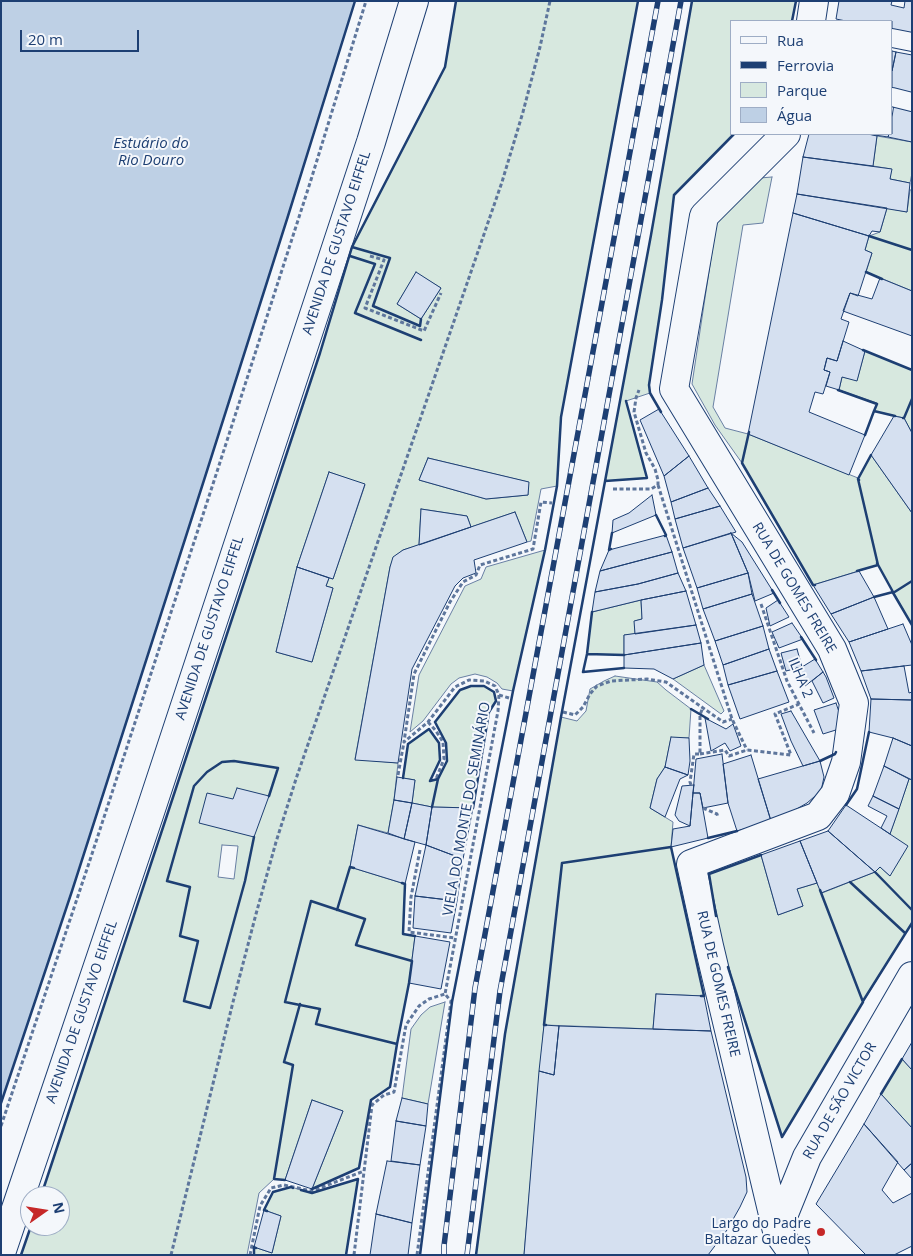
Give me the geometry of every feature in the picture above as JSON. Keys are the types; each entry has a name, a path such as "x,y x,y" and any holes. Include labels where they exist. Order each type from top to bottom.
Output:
{"street":[{"name":"AVENIDA DE GUSTAVO EIFFEL","path":"1,1253 149,815 371,142 414,1"},
{"path":"810,20 814,1"},
{"name":"RUA DE GOMES FREIRE","path":"777,1231 691,864 818,816 835,794 846,762 854,703 832,650 674,389 704,216 785,135"},
{"name":"RUA DE SÃO VICTOR","path":"777,1231 807,1157 912,976"},
{"path":"777,1231 794,1255"}],"lane":[{"path":"893,38 912,42"},
{"path":"893,97 912,102"}],"path":[{"path":"1,1126 210,494 366,1"},
{"path":"170,1255 233,1002 276,842 502,182 523,112 550,1"},
{"path":"368,255 384,260 365,308 424,332 441,293"},
{"path":"636,398 634,412 646,453 655,469 658,485 732,719 747,750"},
{"path":"613,489 651,489 658,485"},
{"path":"398,775 414,674 450,602 463,582 476,576 480,565 533,550 541,502 552,503"},
{"name":"ILHA 2","path":"761,604 787,682 815,735"},
{"path":"563,712 575,716 597,686 611,681 647,679 666,682 724,722 732,719"},
{"name":"VIELA DO MONTE DO SEMINÁRIO","path":"404,742 428,722 455,687 469,680 484,681 495,686 499,695 498,711 445,994 451,1001 417,1255"},
{"path":"499,695 509,698"},
{"path":"691,785 694,754 725,750 729,756 747,750 791,755 775,714 799,704"},
{"path":"700,754 700,715 703,707"},
{"path":"428,722 443,742 444,758 436,779"},
{"path":"420,850 411,897 409,932 455,938"},
{"path":"354,1255 372,1105 384,1095 394,1092 406,1025 419,1006 429,999 445,994"},
{"path":"250,1255 260,1206 271,1188 284,1185 312,1191 364,1171"}],"green space":[{"path":"456,1 638,1 561,417 557,486 541,489 531,541 527,542 515,512 471,527 467,516 421,509 419,545 403,550 394,557 390,567 355,759 398,763 394,800 388,833 358,825 350,867 405,884 403,934 415,936 409,983 390,1087 371,1100 359,1168 312,1189 343,1111 312,1100 285,1180 274,1179 259,1193 247,1255 21,1255 28,1236 70,1236 70,1186 44,1186 320,353 352,247 445,67","holes":["416,273 441,288 421,319 397,304","428,458 528,482 528,495 486,499 419,480","329,472 365,485 333,579 329,578 326,586 333,588 312,662 276,652 297,567","222,845 238,846 234,879 218,877"]},
{"path":"692,1 796,1 792,20 730,20 730,135 733,135 674,195 662,300 649,384 650,393 626,401 647,478 605,481"},
{"path":"877,136 912,142 912,173 910,183 890,179 891,169 873,166"},
{"path":"772,177 763,223 743,225 713,407 725,428 748,434 858,478 871,455 912,513 912,625 878,565 813,585 742,463 715,425 692,384 716,225 728,203 760,178"},
{"path":"910,190 912,190 912,291 866,272 872,253 865,250 869,236 880,232 887,208 907,212"},
{"path":"865,351 912,370 912,433 904,418 874,411 877,403 839,390 842,377 857,380"},
{"path":"545,550 513,691 502,689 497,683 487,677 475,674 459,678 451,684 423,721 410,732 419,675 465,586 481,579 486,567"},
{"path":"641,600 642,619 635,621 635,634 624,635 624,655 587,654 592,612"},
{"path":"704,665 724,711 721,714 673,679"},
{"path":"615,676 657,682 691,709 689,738 671,738 665,767 657,779 650,808 673,822 671,847 704,996 656,994 653,1029 544,1025 524,1255 476,1255 505,1034 561,717 577,721 586,711 590,689"},
{"path":"471,686 484,686 494,692 496,701 489,712 473,808 432,807 412,803 415,780 403,778 408,744 429,729 439,743 440,760 430,780 438,779 447,761 446,743 435,722 460,690"},
{"path":"909,779 912,780 912,923 782,1137 721,946 709,874 761,855 778,915 803,906 797,889 817,883 822,893 875,872 880,867 890,876 890,834"},
{"path":"445,1002 428,1104 402,1098 411,1029 421,1015 430,1007"},
{"path":"902,1059 912,1070 912,1128 881,1094"},
{"path":"358,1179 346,1255 254,1255 254,1247 272,1253 281,1216 264,1210 273,1192 291,1187 312,1193"}],"water":[{"name":"Estuário do Rio Douro","path":"1,1 355,1 205,477 72,891 1,1103"}],"building":[{"path":"839,1 892,1 891,5 904,8 905,1 912,1 912,36 893,31 893,20 836,19"},
{"path":"893,51 896,52 893,66"},
{"path":"896,52 912,55 912,99 893,94 893,66"},
{"path":"894,104 912,107 912,142 888,137 889,135 893,135"},
{"path":"809,135 877,136 873,166 803,157"},
{"path":"803,157 892,169 890,179 910,183 907,212 797,194"},
{"path":"797,194 887,208 880,232 872,231 869,236 793,213"},
{"path":"793,213 869,236 865,250 872,253 858,296 850,293 841,319 849,322 837,361 827,358 824,370 830,372 823,394 815,392 809,412 865,435 849,475 748,434"},
{"path":"416,272 441,288 421,319 397,304"},
{"path":"880,278 912,291 912,336 843,311 850,293 872,299"},
{"path":"843,341 865,351 857,381 842,377 839,390 826,386 830,372 824,370 827,358 837,361"},
{"path":"659,409 689,456 664,476 640,420"},
{"path":"894,416 904,418 912,433 912,513 871,455"},
{"path":"689,456 708,488 671,502 664,476"},
{"path":"428,458 529,482 528,495 486,499 419,480"},
{"path":"329,472 365,484 333,579 297,567"},
{"path":"708,488 720,506 675,519 671,502"},
{"path":"652,495 656,515 612,533 613,520 629,513"},
{"path":"720,506 736,532 683,548 675,519"},
{"path":"421,509 467,516 471,527 419,545"},
{"path":"515,512 527,542 474,560 476,573 463,578 455,586 412,669 398,763 355,760 393,557 403,550"},
{"path":"731,533 748,573 697,588 683,548"},
{"path":"731,533 742,542 774,593 755,601 748,573"},
{"path":"666,535 672,552 600,571 609,550"},
{"path":"672,552 678,573 638,584 595,592 600,571"},
{"path":"297,567 329,578 326,586 333,588 312,662 276,652"},
{"path":"859,571 874,597 831,614 813,585"},
{"path":"678,573 686,591 592,612 595,592 638,584"},
{"path":"748,573 752,594 703,609 697,588"},
{"path":"686,591 696,625 635,634 634,621 642,619 641,600"},
{"path":"752,594 763,626 715,641 703,609"},
{"path":"874,597 888,629 849,642 831,614"},
{"path":"778,600 789,617 770,626 766,608"},
{"path":"792,623 803,639 779,648 772,632"},
{"path":"903,624 912,645 912,665 861,671 849,642"},
{"path":"696,625 701,643 624,655 624,635"},
{"path":"763,626 769,649 723,665 715,641"},
{"path":"701,643 704,665 673,679 654,669 624,668 624,655"},
{"path":"769,649 777,671 728,685 723,665"},
{"path":"797,649 802,667 786,671 781,653"},
{"path":"815,659 823,672 805,686 796,668 802,667"},
{"path":"904,666 909,693 912,692 912,700 871,699 861,671"},
{"path":"777,671 789,702 740,719 728,685"},
{"path":"823,672 834,698 823,703 812,681"},
{"path":"871,699 912,700 912,746 893,738 869,732"},
{"path":"836,703 841,718 839,729 823,734 814,710"},
{"path":"791,711 820,761 803,766 781,714"},
{"path":"705,718 726,729 733,724 741,746 730,751 725,743 711,751"},
{"path":"671,737 689,738 690,761 688,775 665,767"},
{"path":"893,738 912,746 912,780 884,766"},
{"path":"722,754 728,803 703,808 700,793 693,793 696,759"},
{"path":"751,755 771,821 737,831 728,803 723,764"},
{"path":"820,761 824,777 821,791 807,803 771,821 758,779"},
{"path":"884,766 909,779 899,809 873,796"},
{"path":"665,767 688,775 680,779 665,817 650,808 657,779"},
{"path":"397,777 415,780 412,803 394,800"},
{"path":"694,785 690,826 679,821 675,815 682,786"},
{"path":"237,788 269,796 254,837 199,823 207,793 233,799"},
{"path":"693,793 700,793 708,838 671,847 673,829 690,826"},
{"path":"873,796 899,809 890,834 881,828 887,816 868,806"},
{"path":"394,800 412,803 404,839 388,833"},
{"path":"412,803 432,807 426,845 404,839"},
{"path":"846,805 908,846 890,876 880,867 875,872 828,831"},
{"path":"432,807 473,808 463,859 426,845"},
{"path":"358,825 415,842 405,884 350,867"},
{"path":"828,831 875,872 821,893 800,841"},
{"path":"800,841 817,883 797,889 803,906 778,915 761,855"},
{"path":"426,845 463,859 457,901 415,896"},
{"path":"415,896 457,901 451,933 413,928"},
{"path":"415,936 450,942 441,989 409,983"},
{"path":"656,994 704,996 711,1031 653,1029"},
{"path":"544,1025 559,1026 554,1075 539,1071"},
{"path":"559,1026 711,1031 746,1177 747,1192 727,1230 708,1255 524,1255 539,1071 554,1075"},
{"path":"912,1042 912,1070 902,1059"},
{"path":"881,1094 912,1128 912,1163 904,1170 864,1124"},
{"path":"402,1098 428,1104 426,1126 396,1121"},
{"path":"312,1100 343,1111 312,1189 285,1180"},
{"path":"396,1121 426,1126 420,1165 391,1161"},
{"path":"864,1124 898,1162 882,1190 893,1203 912,1193 912,1246 894,1255 866,1255 816,1204"},
{"path":"387,1161 420,1165 412,1223 376,1214"},
{"path":"912,1163 912,1179 904,1170"},
{"path":"264,1210 281,1216 272,1253 254,1247"},
{"path":"376,1214 412,1223 408,1255 370,1255"}],"railway":[{"path":"444,1255 475,988 658,1"},
{"path":"467,1255 500,991 681,1"}],"wall":[{"path":"1,1103 72,891 205,477 355,1"},
{"path":"44,1186 320,353 352,247 445,67 456,1"},
{"path":"420,1255 452,1002 513,691 545,550 557,486 561,417 638,1"},
{"path":"476,1255 505,1034 692,1"},
{"path":"792,20 796,1"},
{"path":"661,412 650,393 649,385 662,300 674,195 733,135"},
{"path":"869,236 912,250"},
{"path":"352,247 390,258 373,306 420,326 421,319"},
{"path":"350,256 375,264 355,313 421,340"},
{"path":"866,272 882,279"},
{"path":"863,350 912,370"},
{"path":"838,390 877,404 874,411"},
{"path":"903,418 912,399"},
{"path":"605,481 647,478 626,401"},
{"path":"865,435 874,411 895,416"},
{"path":"749,432 742,463 813,585 815,585"},
{"path":"859,480 871,455"},
{"path":"857,571 878,565 858,479"},
{"path":"656,515 665,536"},
{"path":"611,549 609,550 612,533"},
{"path":"877,563 893,592"},
{"path":"893,593 912,581"},
{"path":"772,590 780,603"},
{"path":"892,591 912,625"},
{"path":"874,597 893,592"},
{"path":"592,612 583,672 624,668"},
{"path":"801,637 816,660"},
{"path":"587,654 624,655"},
{"path":"432,807 438,779 447,761 446,743 435,722 460,690 471,686 484,686 494,692 496,701 489,712 473,808"},
{"path":"691,709 708,719"},
{"path":"403,778 408,744 429,729 439,743 440,760 430,781 438,779"},
{"path":"846,805 857,789 869,732"},
{"path":"820,761 836,752"},
{"path":"254,837 245,881 210,1008 184,1001 198,941 180,936 190,887 167,881 194,786 207,772 222,762 234,761 278,768 269,796"},
{"path":"708,838 737,831"},
{"path":"546,1025 544,1025 562,863 671,847 704,996 701,996"},
{"path":"716,916 709,874 761,855"},
{"path":"339,910 337,910 350,867 354,868"},
{"path":"875,872 912,910"},
{"path":"850,882 905,933"},
{"path":"402,883 405,884 403,934 415,936"},
{"path":"728,967 782,1137 863,1002 820,890"},
{"path":"311,901 365,919 356,945 412,961 397,1044 316,1024 320,1009 285,1002 311,901"},
{"path":"863,1001 912,923"},
{"path":"285,1180 274,1179 293,1065 284,1062 300,1004"},
{"path":"312,1189 359,1168 371,1100 390,1087 397,1044"},
{"path":"881,1094 902,1059"},
{"path":"301,1190 312,1193 358,1179 346,1255"},
{"path":"267,1211 264,1210 273,1192 293,1188"},
{"path":"21,1255 28,1236"},
{"path":"254,1255 254,1247 256,1248"}],"place":[{"name":"Largo do Padre Baltazar Guedes","path":"821,1232"}]}
